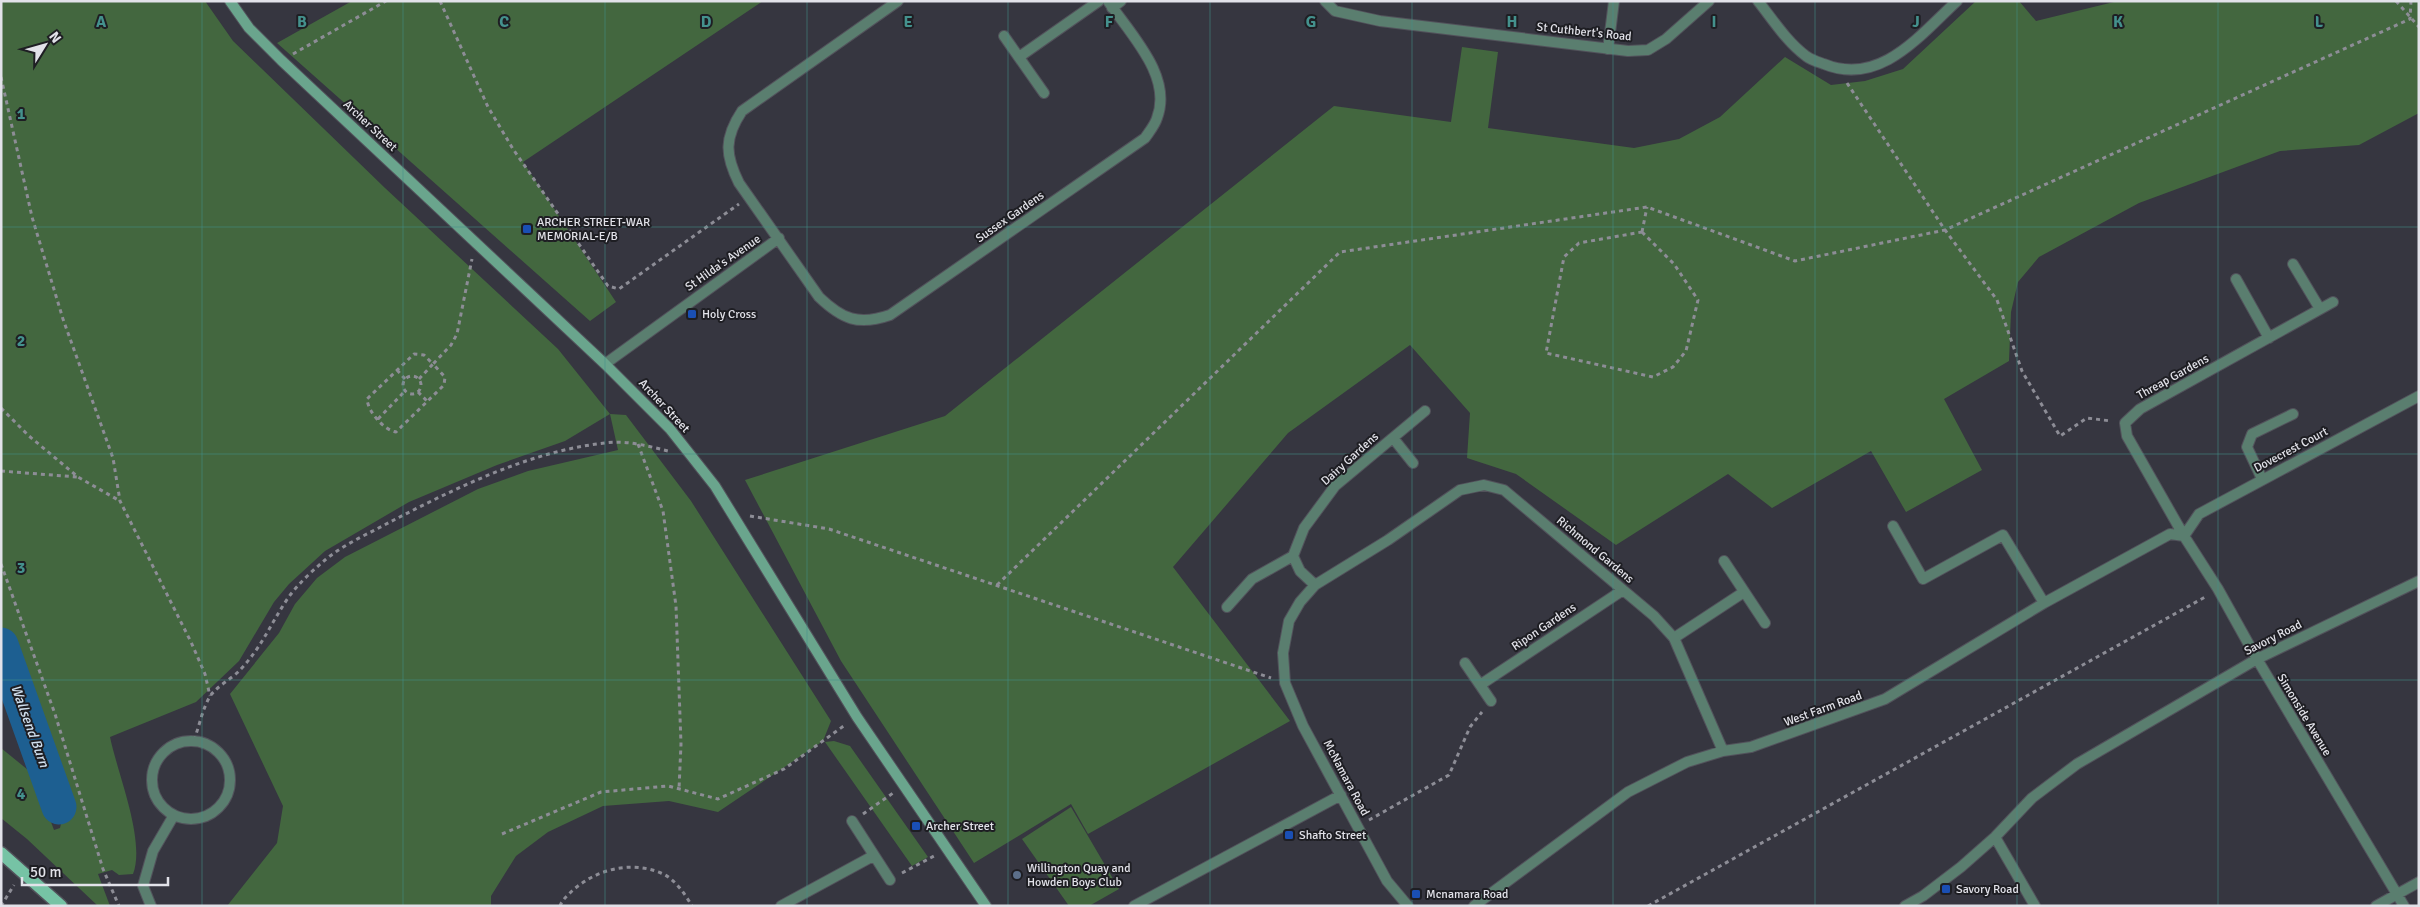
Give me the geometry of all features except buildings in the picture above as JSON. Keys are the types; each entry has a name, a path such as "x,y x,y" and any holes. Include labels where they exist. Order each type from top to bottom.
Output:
{"main road":[{"name":"Archer Street","path":"230,1 249,28 282,60 659,416 693,457 732,513 857,717 986,906"},
{"path":"1,853 61,906"}],"street":[{"name":"St Hilda's Avenue","path":"605,364 779,238 739,183 731,168 728,153 733,124 742,111 898,1"},
{"path":"1019,57 1099,1"},
{"path":"1110,4 1122,1"},
{"name":"St Cuthbert's Road","path":"1325,1 1335,11 1380,21 1608,49 1648,50 1666,39 1709,1"},
{"path":"1608,49 1614,1"},
{"path":"1758,1 1783,33 1807,57 1838,70 1872,68 1898,55 1957,1"},
{"name":"Sussex Gardens","path":"779,238 819,297 834,311 860,321 890,316 1145,138 1157,119 1162,97 1159,80 1152,65 1110,4"},
{"path":"1004,36 1044,93"},
{"path":"2293,264 2320,309"},
{"path":"2236,280 2269,338"},
{"name":"Threap Gardens","path":"2126,422 2140,410 2333,302"},
{"name":"Dovecrest Court","path":"2184,536 2199,514 2419,396"},
{"name":"Dairy Gardens","path":"1293,556 1304,528 1335,486 1425,411"},
{"path":"2262,479 2248,447 2252,434 2293,414"},
{"path":"2126,422 2127,436 2184,536"},
{"path":"1393,438 1413,463"},
{"name":"Richmond Gardens","path":"1315,585 1388,540 1460,490 1484,485 1504,490 1654,616 1674,638 1723,751"},
{"path":"1893,526 1923,579 2003,535 2044,603"},
{"name":"West Farm Road","path":"1474,906 1628,792 1687,762 1723,751 1759,744 1885,699 2044,603 2170,534 2184,536"},
{"name":"Simonside Avenue","path":"2184,536 2218,589 2257,659 2404,906"},
{"path":"1227,607 1252,579 1293,556 1300,571 1315,585 1300,602 1289,621 1284,653 1285,683"},
{"path":"1724,561 1765,623"},
{"name":"Savory Road","path":"1904,906 1923,896 1961,867 1995,837 2032,798 2077,764 2257,659 2419,581"},
{"name":"Ripon Gardens","path":"1480,685 1623,590"},
{"path":"1674,638 1744,592"},
{"path":"1465,663 1491,701"},
{"name":"McNamara Road","path":"1285,683 1304,726 1387,881 1408,906"},
{"path":"194,740 207,744 218,751 225,759 231,778 230,788 221,806 213,813 194,819 174,815 155,796 152,782 154,769 159,757 168,747 180,742 194,740"},
{"path":"1134,906 1341,795"},
{"path":"151,906 143,886 153,851 174,815"},
{"path":"852,821 890,880"},
{"path":"1995,837 2034,906"},
{"path":"781,906 873,856"},
{"path":"2376,906 2419,882"}],"path":[{"path":"282,60 386,1"},
{"path":"440,1 468,66 513,150 608,286 619,289 749,197"},
{"path":"2396,1 2419,27"},
{"path":"2410,1 2410,19"},
{"path":"996,585 1340,252 1646,207 1795,261 1945,230 2410,19"},
{"path":"1838,70 1945,230 1997,300 2022,372 2060,436 2087,418 2126,422"},
{"path":"1,77 32,217 63,319 113,458 120,501 191,642 205,674 210,696"},
{"path":"1642,232 1646,207"},
{"path":"1642,232 1674,264 1698,300 1686,351 1674,367 1653,377 1546,353 1564,257 1579,243 1642,232"},
{"path":"419,379 451,345 457,334 476,242"},
{"path":"414,354 424,355 432,364 445,377 444,385 396,432 388,430 367,407 367,400 414,354"},
{"path":"397,370 405,379"},
{"path":"405,379 413,376 419,379 421,384 418,392"},
{"path":"405,379 403,385 405,391"},
{"path":"378,419 405,391"},
{"path":"405,391 413,394 418,392"},
{"path":"418,392 428,401"},
{"path":"1,408 29,436 78,477 120,501"},
{"path":"194,740 210,696 240,671 265,640 288,599 299,584 326,559 347,544 412,511 520,464 574,448 607,442 638,444 693,457"},
{"path":"638,444 663,511 676,606 681,744 679,789"},
{"path":"1,470 78,477"},
{"path":"732,513 829,529 1285,683"},
{"path":"1,564 55,714 103,869 119,906"},
{"path":"1648,906 2218,589"},
{"path":"1358,827 1449,775 1470,727 1491,701"},
{"path":"502,834 600,792 668,786 718,798 784,769 857,717"},
{"path":"852,821 904,786"},
{"path":"890,880 948,848"},
{"path":"560,906 579,885 598,872 630,867 662,873 684,892 692,906"},
{"path":"1,906 24,872"}],"green space":[{"path":"1,1 205,1 233,41 385,188 558,349 610,414 565,441 497,465 409,502 325,551 289,584 274,602 239,661 196,702 110,737 129,806 136,844 136,860 133,874 119,875 112,870 98,874 110,906 98,906 27,839 1,818 1,748 33,774 54,830 60,828 64,811 1,631"},
{"path":"352,1 763,1 523,162 616,302 590,321 277,43"},
{"path":"1976,1 2019,1 2036,21 2118,1 2419,1 2419,113 2359,145 2280,151 2139,203 2039,257 2018,282 2011,312 2009,361 1944,399 1982,470 1906,512 1871,451 1772,508 1728,474 1616,545 1516,474 1467,458 1470,413 1410,345 1288,433 1173,567 1290,721 1088,834 1071,804 974,863 841,661 745,480 945,416 1334,106 1451,122 1462,47 1498,52 1488,128 1634,148 1679,139 1720,117 1785,57 1831,85 1865,81 1903,69"},
{"path":"610,414 626,415 691,501 831,721 823,741 718,812 669,801 603,806 548,832 516,856 491,896 491,906 227,906 277,843 283,806 230,694 279,633 295,604 317,578 345,557 478,489 528,471 618,450"},
{"path":"834,741 850,746 928,857 912,866 825,742"},
{"path":"1071,807 1119,889 1089,906 1069,906 1022,839"}],"waterway":[{"name":"Wallsend Burn","path":"1,645 59,807"}],"place":[{"name":"ARCHER STREET-WAR MEMORIAL-E/B","path":"527,229"},
{"name":"Holy Cross","path":"692,314"},
{"name":"Archer Street","path":"916,826"},
{"name":"Shafto Street","path":"1289,835"},
{"name":"Willington Quay and Howden Boys Club","path":"1017,875"},
{"name":"Savory Road","path":"1946,889"},
{"name":"Mcnamara Road","path":"1416,894"}]}
